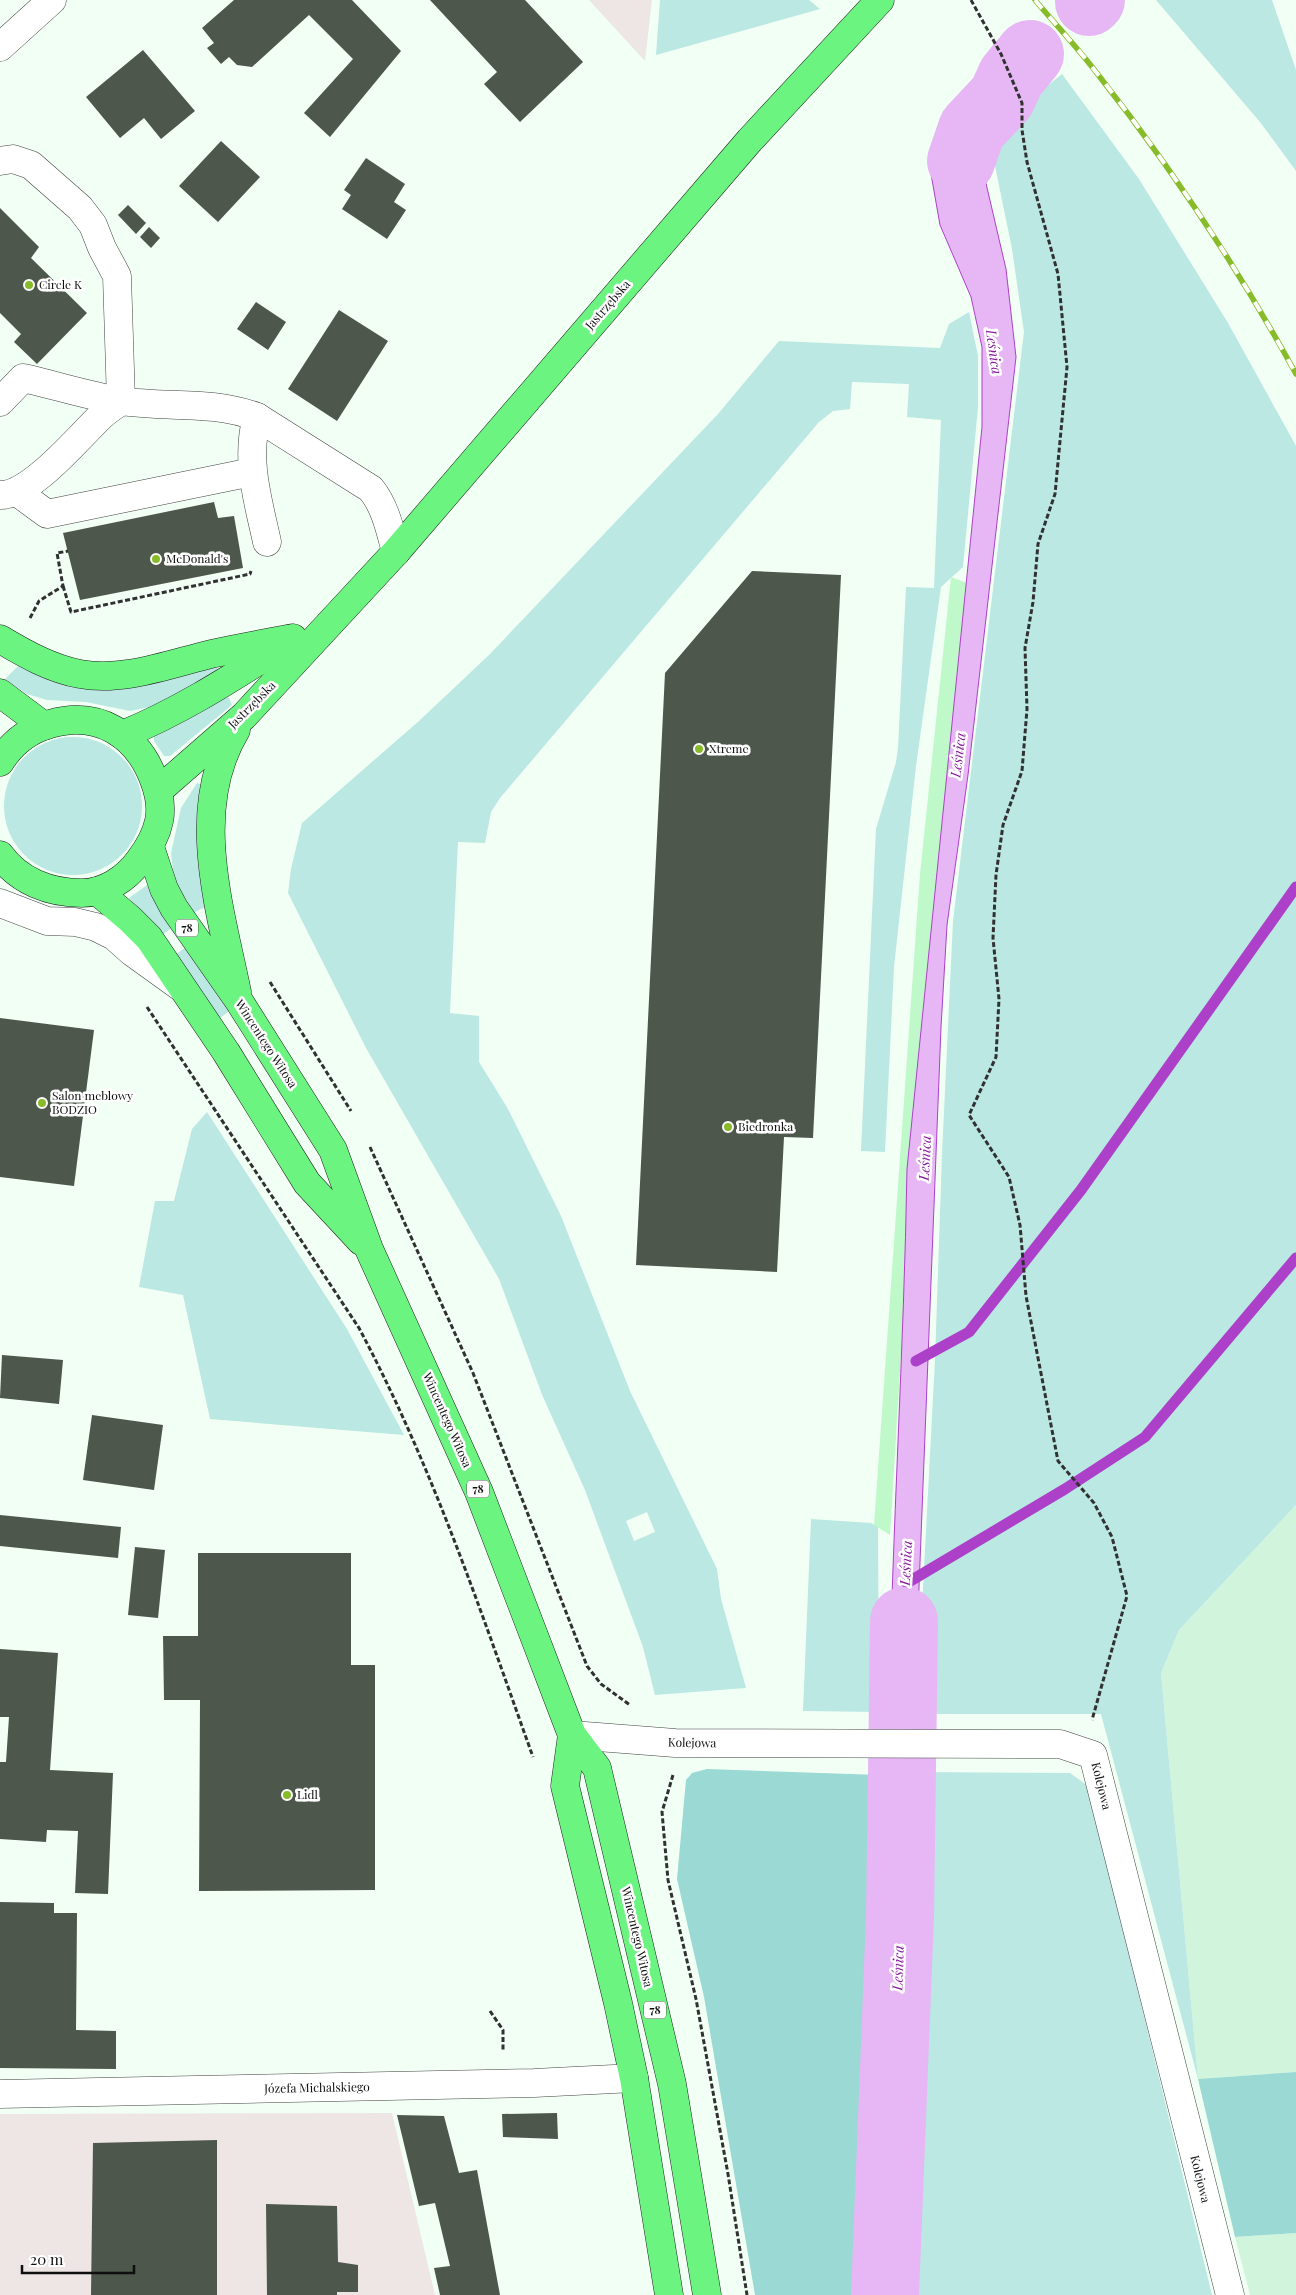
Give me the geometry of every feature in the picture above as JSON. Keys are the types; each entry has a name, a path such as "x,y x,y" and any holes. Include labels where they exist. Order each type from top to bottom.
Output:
{"main road":[{"name":"Jastrzębska","path":"158,791 244,716 396,552 750,140 875,5"},
{"name":"Jastrzębska","path":"122,735 171,713 222,685 294,638 339,612"},
{"path":"0,640 62,669 80,674 100,676 125,674 215,653 294,638"},
{"path":"0,692 44,726"},
{"path":"239,1001 214,870 212,810 216,774 226,746 244,716"},
{"path":"0,762 18,740 44,726 62,720 86,720 105,726 122,735 143,756 158,791 159,819 150,847 131,872 121,880 97,891 85,893 60,891 10,876 0,854"},
{"name":"Wincentego Witosa","path":"150,847 164,889 174,908 239,1001 333,1150 369,1249 479,1492 572,1735 598,1768 672,2084 707,2295"},
{"name":"Wincentego Witosa","path":"97,891 130,918 149,938 186,991 307,1183 369,1249"},
{"name":"Wincentego Witosa","path":"572,1735 565,1786 618,2003 634,2078 669,2295"}],"street":[{"path":"0,47 52,0"},
{"path":"0,161 13,159 31,165 80,208 93,225 102,248 117,276 121,401"},
{"path":"0,402 23,378 121,401 204,404 241,411 257,418 371,490 381,501 386,513 396,552"},
{"path":"8,493 42,474 101,416 121,401"},
{"path":"257,418 252,437 252,472 267,542"},
{"path":"8,493 47,514 252,472"},
{"path":"0,903 47,920 75,922 96,927 114,936 132,952 186,991"},
{"name":"Kolejowa","path":"572,1735 675,1743 1060,1744 1093,1755 1230,2295"},
{"name":"Józefa Michalskiego","path":"0,2094 524,2084 634,2078"}],"path":[{"path":"970,0 1000,54 1022,103 1022,130 1027,162 1058,274 1067,367 1055,494 1038,544 1033,602 1025,648 1028,709 1022,771 1003,825 996,875 993,938 998,999 996,1057 968,1115 1009,1177 1020,1225 1026,1296 1058,1461 1094,1502 1112,1537 1127,1596 1091,1721"},
{"path":"68,551 57,553 63,586 71,612 250,574 267,542"},
{"path":"28,622 40,601 63,586"},
{"path":"268,978 352,1114"},
{"path":"144,1002 359,1328 388,1382 454,1537 534,1760"},
{"path":"369,1145 473,1373 584,1659 601,1684 633,1706"},
{"path":"673,1774 662,1812 668,1880 696,1999 728,2174 747,2295"},
{"path":"490,2011 503,2030 503,2053"}],"shaded area":[{"path":"589,0 652,0 645,61"},
{"path":"660,0 809,0 820,9 656,55"},
{"path":"1156,0 1272,0 1296,70 1296,171 1260,122"},
{"path":"1062,74 1139,179 1228,323 1296,446 1296,1505 1179,1630 1161,1673 1198,2079 1101,1714 920,1714 920,1645 935,1360 953,921 1024,332 1012,249 992,151 1025,104"},
{"path":"969,312 978,356 978,407 963,567 941,587 916,766 894,967 885,1152 861,1151 876,829 896,762 898,748 906,587 934,588 941,420 907,417 909,384 852,382 850,409 833,411 819,422 500,798 491,812 485,843 458,842 450,1013 479,1016 479,1062 508,1109 561,1216 630,1391 717,1569 721,1599 746,1688 655,1695 643,1647 585,1490 543,1397 499,1279 366,1048 288,893 291,869 302,823 419,721 489,655 718,414 779,341 940,348 949,324","holes":["647,1512 655,1532 634,1541 626,1521"]},
{"path":"18,666 58,683 90,689 126,688 215,667 219,670 155,706 130,711 86,702 47,700 27,694 5,679"},
{"path":"225,697 229,698 232,705 170,756 164,756 154,741 154,735"},
{"path":"73,737 99,742 122,757 137,780 142,806 137,832 122,855 99,870 73,875 47,870 24,855 9,832 4,806 9,780 24,757 47,742"},
{"path":"197,783 203,785 207,906 193,913 174,878 171,853 181,808"},
{"path":"147,885 172,928 162,935 129,898"},
{"path":"186,947 228,1009 228,1012 220,1018 217,1017 175,955"},
{"path":"207,1112 347,1329 404,1435 210,1419 183,1295 139,1287 155,1201 174,1201 192,1129"},
{"path":"1296,1505 1296,2072 1198,2079 1161,1673 1179,1630"},
{"path":"811,1519 871,1523 878,1526 879,1712 803,1711"},
{"path":"707,1769 879,1775 882,1920 868,2295 755,2295 704,1997 677,1879 686,1780 692,1773"},
{"path":"920,1772 1070,1773 1088,1786 1212,2295 901,2295 904,2176 921,1923"},
{"path":"1296,2072 1296,2233 1235,2237 1198,2079"},
{"path":"392,2113 435,2295 0,2295 0,2114"},
{"path":"1296,2233 1296,2295 1250,2295 1235,2237"}],"sand":[{"path":"951,577 967,583 906,1273 890,1535 874,1525 920,874"}],"water":[{"path":"997,58 1017,102 978,149 1006,269 1016,357 968,775 947,925 941,1027 914,1715 889,1714 907,1169 982,427 982,347 971,297 940,225 931,174 973,84"}],"building":[{"path":"234,0 352,0 401,51 330,137 304,113 353,59 309,15 252,67 237,65 229,57 221,64 207,48 214,43 202,28"},
{"path":"430,0 525,0 583,62 520,122 484,84 497,72"},
{"path":"143,50 195,111 161,139 144,118 120,138 86,97"},
{"path":"221,141 260,177 218,222 179,186"},
{"path":"366,158 405,184 394,202 406,210 387,239 342,209 351,195 344,190"},
{"path":"128,205 146,223 136,234 118,215"},
{"name":"Circle K","path":"0,208 39,247 31,258 87,313 37,364 14,342 21,334 0,313"},
{"path":"149,227 160,238 151,248 140,237"},
{"path":"256,302 286,322 268,350 237,329"},
{"path":"339,310 388,341 337,421 288,389"},
{"name":"McDonald's","path":"214,502 218,518 234,516 243,568 80,600 63,533"},
{"path":"752,571 841,575 813,1138 784,1137 777,1272 636,1265 665,673"},
{"name":"Salon meblowy BODZIO","path":"0,1018 94,1030 74,1186 0,1177"},
{"path":"2,1355 63,1360 59,1404 0,1398"},
{"path":"92,1415 163,1425 154,1490 83,1480"},
{"path":"0,1515 121,1527 118,1558 0,1546"},
{"path":"135,1547 165,1550 158,1618 128,1615"},
{"name":"Lidl","path":"198,1553 351,1553 351,1665 375,1665 375,1890 199,1891 200,1700 164,1700 163,1636 198,1636"},
{"path":"0,1649 58,1653 50,1770 113,1773 108,1894 75,1893 78,1831 47,1830 46,1842 0,1839 0,1762 6,1762 9,1717 0,1717"},
{"path":"0,1902 54,1903 54,1913 77,1913 76,2030 116,2031 116,2069 0,2068"},
{"path":"557,2113 558,2139 503,2137 502,2114"},
{"path":"397,2115 444,2116 459,2173 477,2170 500,2295 440,2295 434,2268 450,2266 435,2203 419,2206"},
{"path":"217,2140 217,2295 91,2295 93,2143"},
{"path":"266,2204 337,2206 338,2262 358,2265 358,2292 337,2292 337,2295 267,2295"}],"waterway":[{"name":"Leśnica","path":"961,161 972,129 1002,97 1011,77 1030,54"},
{"path":"916,1361 969,1332 1081,1190 1296,887"},
{"path":"907,1583 1065,1489 1145,1437 1296,1258"},
{"name":"Leśnica","path":"885,2295 900,1917 904,1621"}],"railway":[{"path":"1035,0 1089,63 1177,181 1251,295 1296,374"}],"place":[{"name":"Circle K","path":"29,285"},
{"name":"McDonald's","path":"156,559"},
{"name":"Xtreme","path":"699,749"},
{"name":"Salon meblowy BODZIO","path":"42,1103"},
{"name":"Biedronka","path":"728,1127"},
{"name":"Lidl","path":"287,1795"}]}
